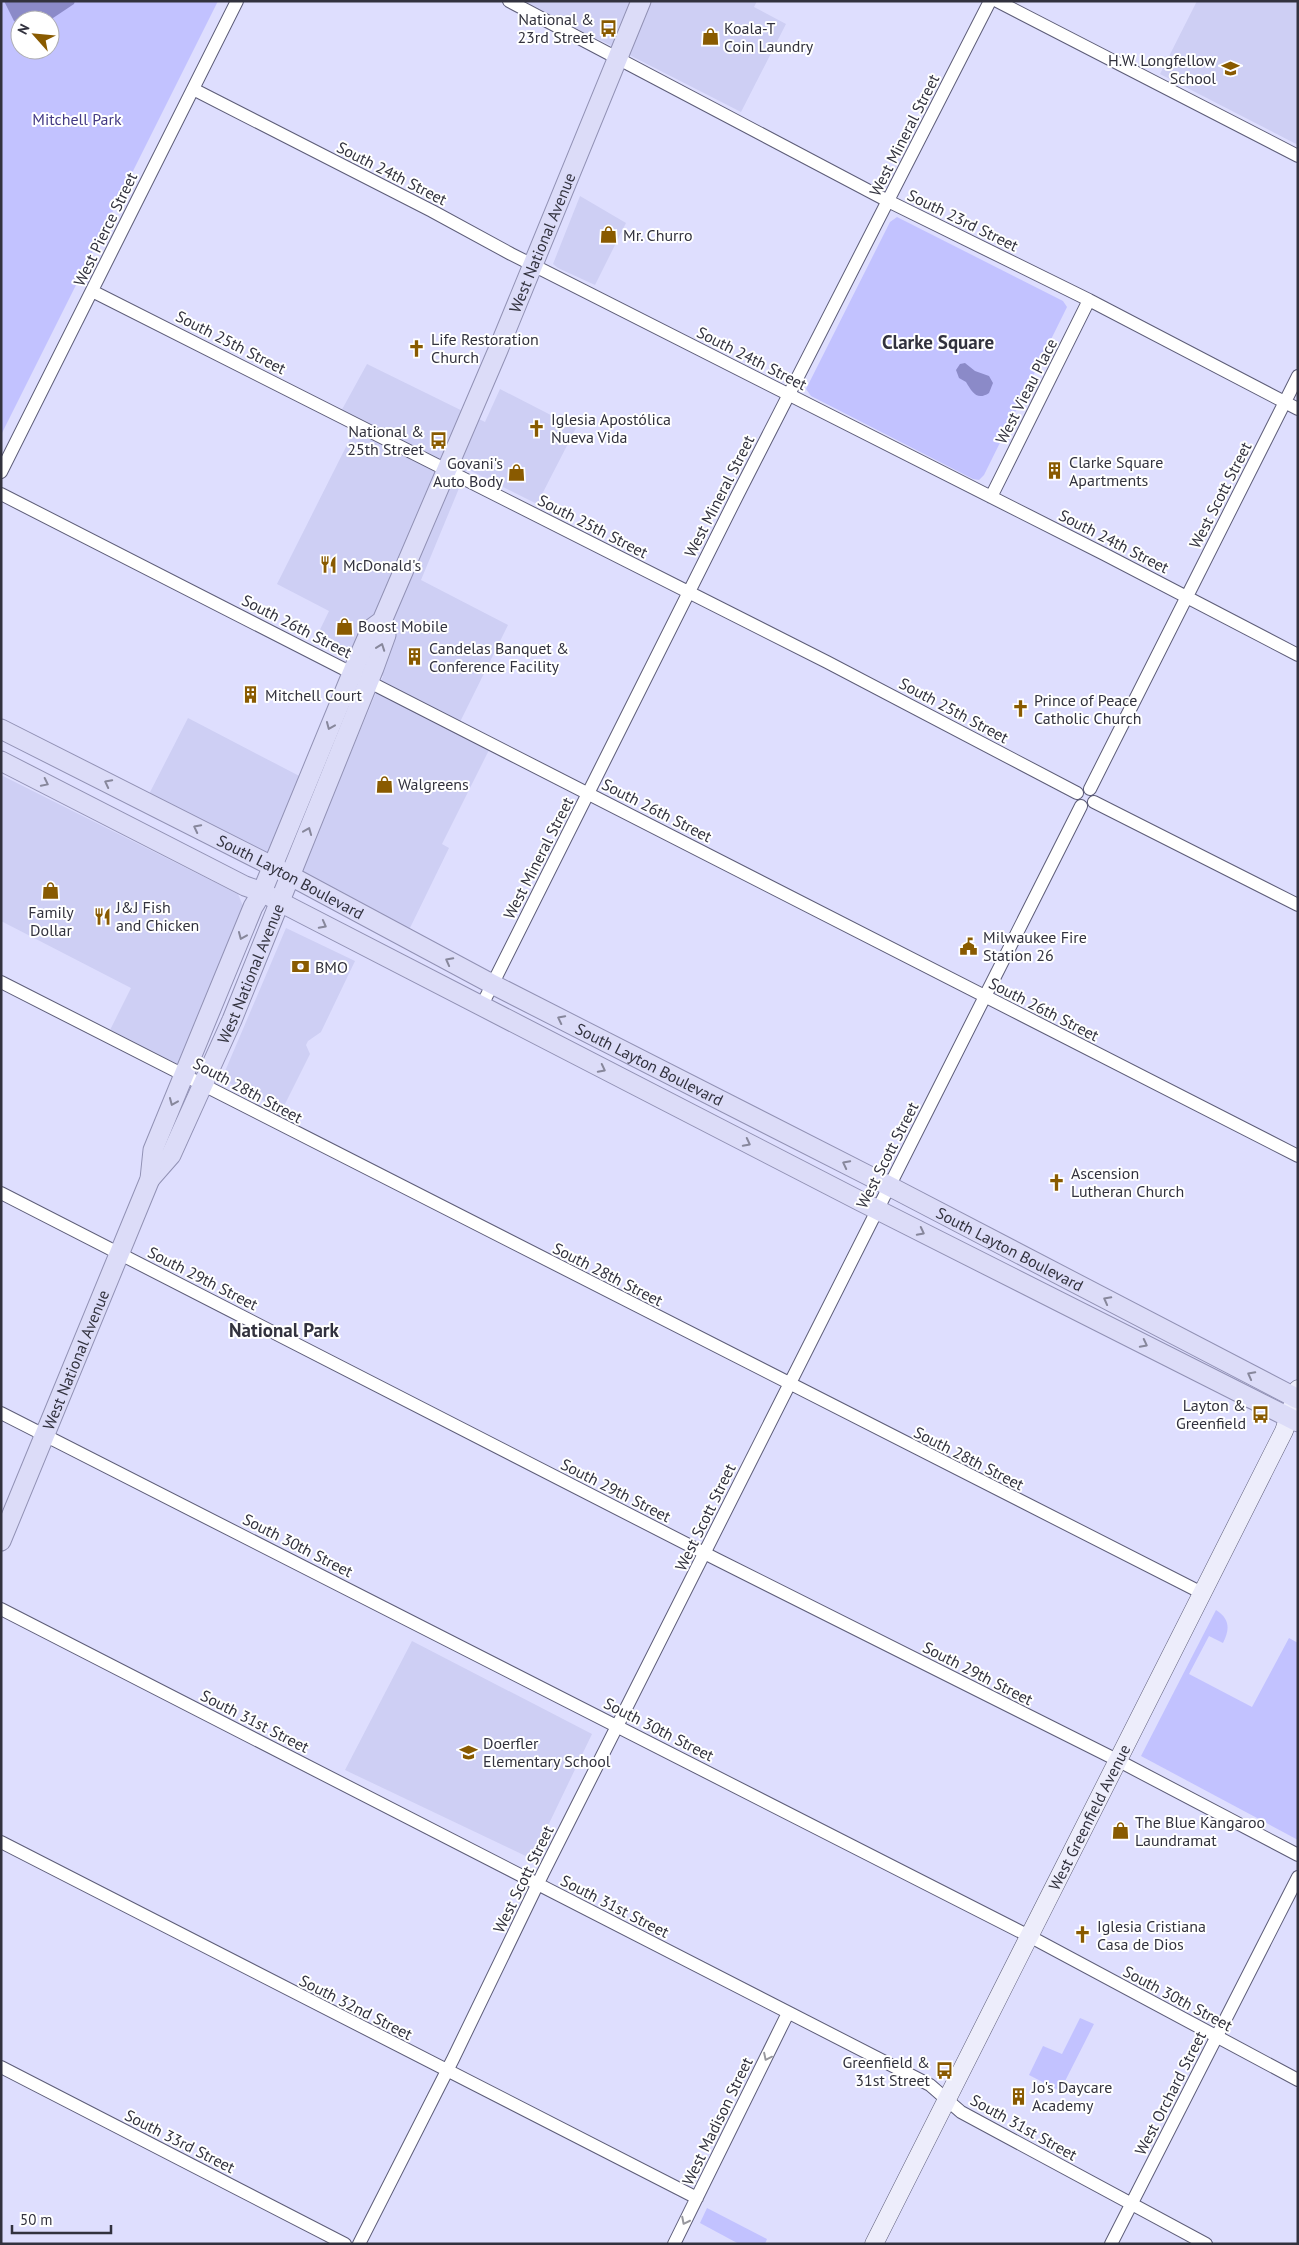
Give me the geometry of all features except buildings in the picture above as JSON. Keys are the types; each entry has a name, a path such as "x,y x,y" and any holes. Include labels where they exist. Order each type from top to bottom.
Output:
{"main road":[{"name":"West National Avenue","path":"1,1541 150,1179 154,1150 253,907 262,892 272,866 361,676 386,635 382,621 641,1"},
{"name":"West National Avenue","path":"150,1179 171,1154 242,996 290,876 361,676"},
{"name":"South Layton Boulevard","path":"1,729 272,866 492,984 1297,1395"},
{"name":"South Layton Boulevard","path":"1,762 245,886 262,892 878,1210 1293,1420"},
{"path":"78,800 102,804 138,820 144,817 152,805"},
{"name":"West Greenfield Avenue","path":"874,2244 1284,1431 1293,1420 1297,1395"}],"street":[{"name":"West Pierce Street","path":"1,472 236,1"},
{"name":"South 23rd Street","path":"509,1 888,201 1089,300 1298,408"},
{"name":"West Mineral Street","path":"481,1006 688,593 990,1"},
{"path":"997,1 1298,156"},
{"name":"South 24th Street","path":"193,89 532,265 991,497 1298,655"},
{"name":"South 25th Street","path":"92,291 446,471 612,552 1077,793"},
{"name":"West Vieau Place","path":"991,497 1089,300"},
{"name":"West Scott Street","path":"1090,789 1298,376"},
{"name":"South 26th Street","path":"1,494 361,676 1298,1156"},
{"path":"1084,788 1090,789 1095,796 1094,802 1087,807 1081,806 1076,799 1077,793 1084,788"},
{"path":"1094,802 1298,905"},
{"name":"West Scott Street","path":"359,2244 537,1885 1081,806"},
{"name":"South 28th Street","path":"1,982 1202,1594"},
{"name":"South 29th Street","path":"1,1193 705,1554 1119,1761 1298,1855"},
{"name":"South 30th Street","path":"1,1413 1029,1936 1298,2080"},
{"name":"South 31st Street","path":"1,1609 930,2086 961,2112 1206,2244"},
{"name":"South 32nd Street","path":"1,1842 697,2198"},
{"name":"West Orchard Street","path":"1112,2244 1298,1878"},
{"name":"West Madison Street","path":"674,2244 788,2013"},
{"name":"South 33rd Street","path":"1,2067 345,2244"}],"shaded area":[{"path":"4,1 75,1 74,4 60,13 60,10 10,10 10,13"},
{"path":"509,1 757,1 754,7 786,24 741,112 602,41"},
{"name":"H.W. Longfellow School","path":"1197,1 1298,1 1298,145 1160,74"},
{"path":"580,196 626,223 595,285 553,264"},
{"path":"965,363 975,371 989,376 993,383 989,393 978,396 966,382 959,378 956,370 960,364"},
{"path":"367,364 485,422 500,389 576,428 537,504 467,469 421,580 508,625 458,726 492,744 442,844 449,848 408,932 300,874 383,676 314,642 329,611 277,584 357,425 339,415"},
{"path":"188,718 307,780 272,866 145,802"},
{"path":"1,775 238,894 243,906 178,1064 110,1030 131,988 1,921"},
{"path":"286,928 355,961 321,1032 308,1041 306,1045 310,1054 282,1110 225,1081 223,1076"},
{"name":"Doerfler Elementary School","path":"412,1641 592,1734 532,1859 345,1770"}],"green space":[{"name":"Mitchell Park","path":"1,1 218,1 1,435"},
{"path":"897,217 1063,301 1067,307 984,475 979,480 973,479 811,396 806,389 890,222"},
{"path":"1216,1610 1224,1617 1228,1629 1223,1643 1209,1636 1189,1674 1252,1707 1289,1638 1298,1643 1298,1840 1141,1756"},
{"path":"1080,2018 1094,2024 1060,2091 1029,2075 1043,2046 1062,2054"},
{"path":"707,2208 767,2239 765,2244 739,2244 700,2223"}],"place":[{"name":"National & 23rd Street","path":"608,28"},
{"name":"Koala-T Coin Laundry","path":"710,37"},
{"name":"H.W. Longfellow School","path":"1230,69"},
{"name":"Mr. Churro","path":"609,235"},
{"name":"Life Restoration Church","path":"417,348"},
{"name":"Iglesia Apostólica Nueva Vida","path":"537,428"},
{"name":"National & 25th Street","path":"438,440"},
{"name":"Clarke Square Apartments","path":"1055,471"},
{"name":"Govani's Auto Body","path":"517,472"},
{"name":"McDonald's","path":"329,565"},
{"name":"Boost Mobile","path":"344,626"},
{"name":"Candelas Banquet & Conference Facility","path":"415,657"},
{"name":"Mitchell Court","path":"251,695"},
{"name":"Prince of Peace Catholic Church","path":"1020,709"},
{"name":"Walgreens","path":"384,784"},
{"name":"Family Dollar","path":"51,890"},
{"name":"J&J Fish and Chicken","path":"102,916"},
{"name":"Milwaukee Fire Station 26","path":"969,946"},
{"name":"BMO","path":"301,967"},
{"name":"Ascension Lutheran Church","path":"1057,1182"},
{"name":"Layton & Greenfield","path":"1260,1414"},
{"name":"Doerfler Elementary School","path":"469,1752"},
{"name":"The Blue Kangaroo Laundramat","path":"1121,1831"},
{"name":"Iglesia Cristiana Casa de Dios","path":"1083,1935"},
{"name":"Greenfield & 31st Street","path":"944,2071"},
{"name":"Jo's Daycare Academy","path":"1018,2096"}],"district":[{"name":"Clarke Square","path":"938,342"},
{"name":"National Park","path":"284,1330"}]}
